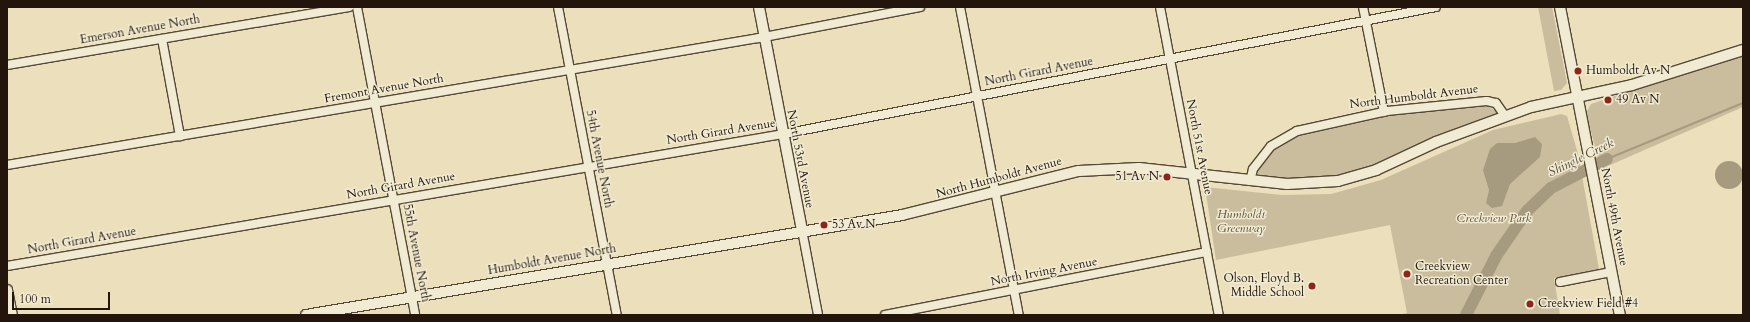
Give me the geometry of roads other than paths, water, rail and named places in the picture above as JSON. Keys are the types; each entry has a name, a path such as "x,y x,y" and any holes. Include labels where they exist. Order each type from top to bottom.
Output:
{"street":[{"name":"Emerson Avenue North","path":"7,65 349,7"},
{"name":"55th Avenue North","path":"357,7 415,315"},
{"name":"54th Avenue North","path":"558,7 617,315"},
{"name":"North 53rd Avenue","path":"759,7 818,315"},
{"name":"Fremont Avenue North","path":"7,165 764,38 920,7"},
{"path":"960,7 1019,315"},
{"name":"North 51st Avenue","path":"1160,7 1219,315"},
{"path":"1363,7 1384,112"},
{"name":"North Girard Avenue","path":"7,266 783,134 1366,22 1436,7"},
{"name":"North 49th Avenue","path":"1560,7 1620,315"},
{"path":"162,39 180,136"},
{"name":"North Humboldt Avenue","path":"802,230 902,215 1050,177 1109,168 1191,174 1250,181 1316,184 1359,176 1505,116 1578,98 1743,50"},
{"name":"North Humboldt Avenue","path":"1250,181 1260,158 1285,136 1384,112 1487,101 1496,103 1505,116"},
{"name":"Humboldt Avenue North","path":"306,315 802,230"},
{"name":"North Irving Avenue","path":"885,315 1207,252"},
{"path":"1560,282 1611,272"},
{"path":"7,290 12,315"}],"waterway":[{"name":"Shingle Creek","path":"1607,159 1743,103"},
{"name":"Shingle Creek","path":"1466,315 1496,256 1527,211 1551,188 1607,159"}],"place":[{"name":"Humboldt Av N","path":"1578,71"},
{"name":"49 Av N","path":"1608,100"},
{"name":"51 Av N","path":"1167,177"},
{"name":"53 Av N","path":"824,225"},
{"name":"Creekview Recreation Center","path":"1407,274"},
{"name":"Olson, Floyd B. Middle School","path":"1312,286"},
{"name":"Creekview Field #4","path":"1530,304"}],"park label":[{"name":"Creekview Park","path":"1494,219"},
{"name":"Humboldt Greenway","path":"1241,222"}]}
